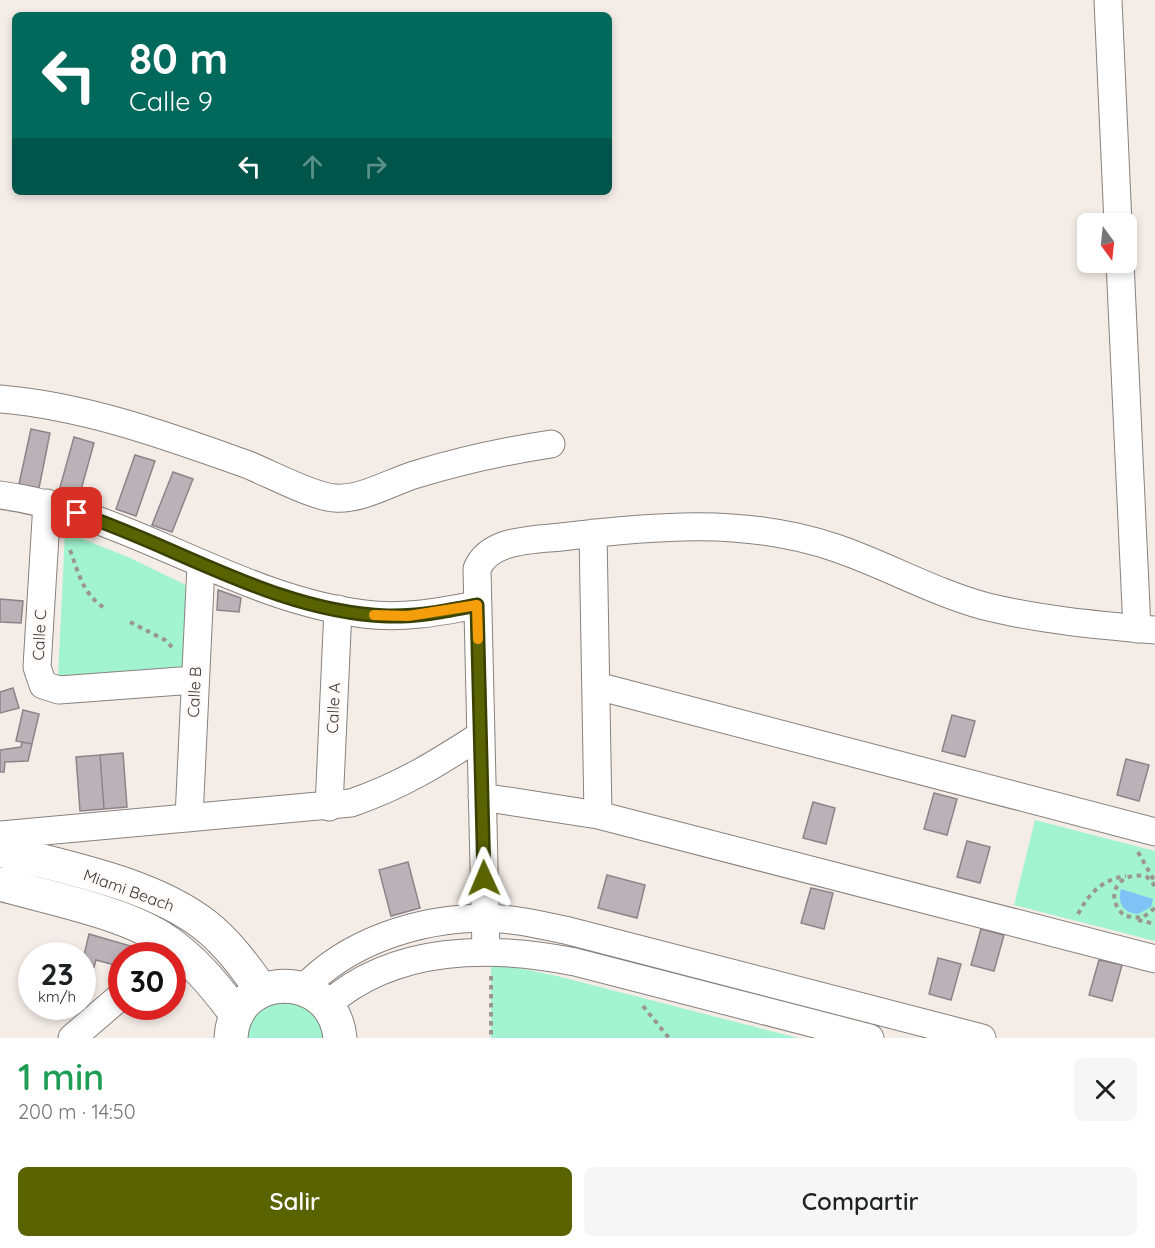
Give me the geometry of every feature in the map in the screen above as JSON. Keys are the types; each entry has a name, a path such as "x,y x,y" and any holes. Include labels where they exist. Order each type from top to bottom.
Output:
{"street":[{"path":"1108,0 1118,213"},
{"path":"488,951 485,918 477,605 477,569 480,561 493,549 593,533 689,525 770,532 835,548 983,605 1054,620 1146,630 1143,492 1121,273"},
{"path":"0,399 57,406 123,424 249,465 333,498 358,495 413,475 483,456 551,444"},
{"path":"0,495 47,503 103,522 201,565 274,591 338,609 363,614 408,616 477,605"},
{"name":"Calle C","path":"47,503 36,667 43,685 59,690 192,680"},
{"path":"593,533 598,815"},
{"name":"Calle B","path":"189,818 192,680 201,565"},
{"name":"Calle A","path":"329,807 338,609"},
{"path":"597,686 1155,832"},
{"path":"0,835 329,807 351,803 393,788 481,735"},
{"path":"482,797 598,815 1155,958"},
{"path":"68,869 76,842 94,826"},
{"name":"Miami Beach","path":"0,850 143,892 184,910 207,926 226,945 262,991"},
{"name":"Miami Beach","path":"0,884 110,916 159,936 164,942"},
{"path":"315,997 317,974 338,958 382,937 432,924 485,918 532,923 570,931 982,1038"},
{"path":"315,997 355,984 390,968 436,956 488,951 536,954 870,1038"},
{"name":"Miami Beach","path":"186,962 206,976 234,1026"},
{"path":"234,1026 245,1003 262,991 283,986 315,997 336,1019 340,1038"},
{"path":"72,1038 108,1007"}],"path":[{"path":"68,544 84,589 106,609"},
{"path":"130,622 168,642 192,680"},
{"path":"1130,876 1122,879 1117,886 1115,903 1119,910 1134,919 1155,924"},
{"path":"1069,936 1081,908 1098,887 1109,880 1130,876 1147,877 1155,886"},
{"path":"1134,919 1142,918 1155,908"},
{"path":"488,951 491,1038"}],"green space":[{"path":"65,532 128,557 186,585 182,668 58,678"},
{"path":"1035,820 1155,851 1155,941 1014,905"},
{"path":"491,965 557,976 798,1038 491,1038"},
{"path":"307,1000 330,1038 241,1038 254,1007"}],"water":[{"path":"1121,889 1153,899 1151,907 1138,914 1125,910 1120,899"}],"building":[{"path":"31,429 50,433 39,488 19,484"},
{"path":"74,437 94,443 79,497 59,491"},
{"path":"135,455 155,461 136,516 116,509"},
{"path":"173,472 193,479 172,532 152,525"},
{"path":"218,590 241,598 239,612 217,610"},
{"path":"0,599 23,601 21,623 0,622"},
{"path":"13,688 19,708 0,713 0,692"},
{"path":"23,710 39,714 32,744 16,741"},
{"path":"952,715 975,721 965,757 942,751"},
{"path":"22,742 32,744 28,761 5,762 4,772 0,772 0,750 21,747"},
{"path":"123,753 127,807 104,809 100,755"},
{"path":"100,755 104,809 80,811 76,757"},
{"path":"1126,759 1149,765 1139,801 1117,795"},
{"path":"934,793 957,799 947,835 924,829"},
{"path":"813,802 835,808 826,844 803,838"},
{"path":"967,841 990,847 980,883 957,877"},
{"path":"408,862 420,908 391,916 379,870"},
{"path":"607,875 645,885 637,918 598,908"},
{"path":"811,888 833,893 824,929 801,923"},
{"path":"981,929 1004,935 994,971 971,965"},
{"path":"89,934 117,942 108,942 108,963 96,960 96,942 87,942"},
{"path":"938,958 961,964 951,1000 929,994"},
{"path":"1099,960 1122,965 1112,1001 1089,995"}],"slow traffic":[{"path":"374,615 431,614 477,605 478,639"}],"route":[{"path":"77,513 201,565 305,601 338,609 363,614 408,616 477,605 484,878"}]}
